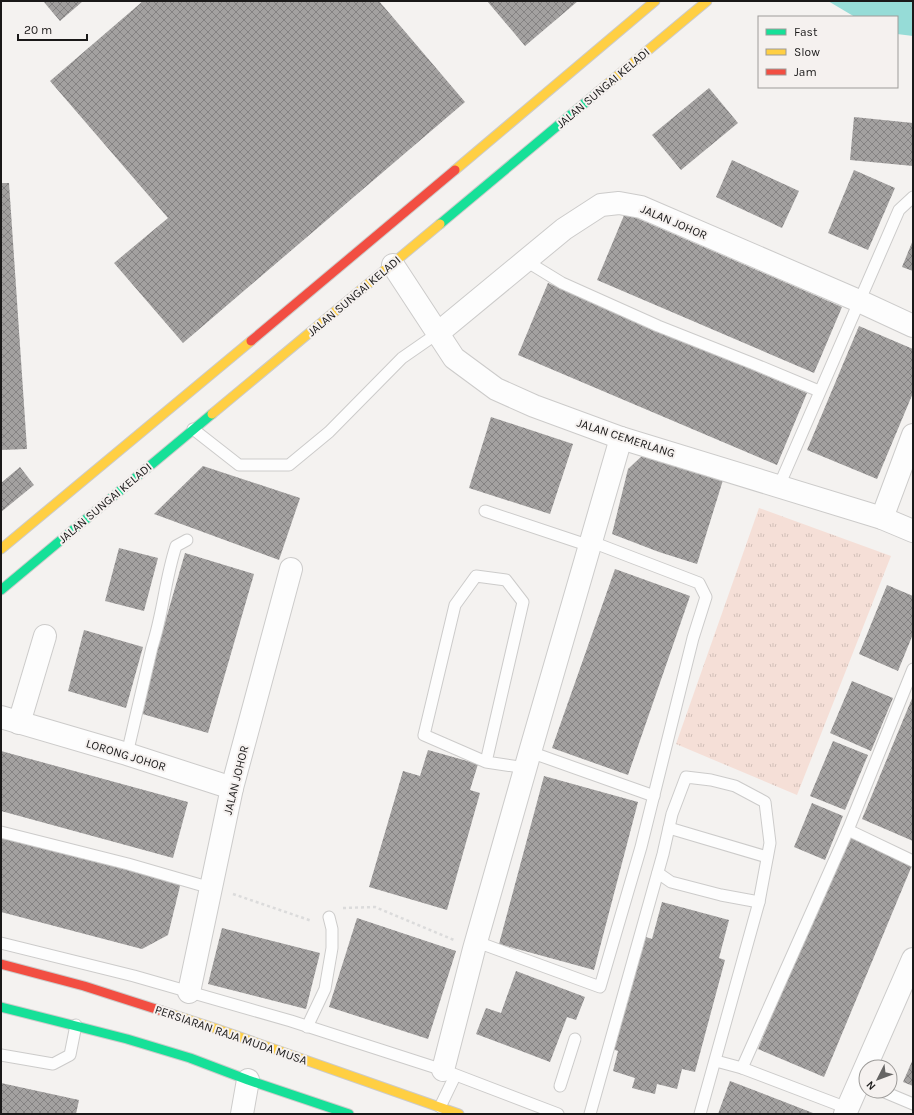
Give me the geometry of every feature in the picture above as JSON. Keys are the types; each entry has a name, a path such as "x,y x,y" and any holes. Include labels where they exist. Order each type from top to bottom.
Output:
{"street":[{"path":"1,549 349,260 655,1"},
{"name":"JALAN SUNGAI KELADI","path":"1,590 193,429 393,265 707,1"},
{"name":"JALAN JOHOR","path":"438,333 564,229 601,205 619,203 641,207 859,301 913,326"},
{"name":"JALAN CEMERLANG","path":"393,265 454,358 496,388 534,406 621,438 882,518 913,531"},
{"path":"882,518 913,435"},
{"path":"449,1073 477,942 621,438"},
{"name":"JALAN JOHOR","path":"189,992 232,788 290,569"},
{"name":"LORONG JOHOR","path":"45,636 10,720 127,754 232,788"},
{"name":"PERSIARAN RAJA MUDA MUSA","path":"1,964 84,986 217,1029 458,1114"},
{"path":"872,1059 911,970"},
{"path":"1,1007 76,1025 190,1058 248,1080 349,1114"},
{"path":"242,1114 248,1080"},
{"path":"846,1111 858,1090"}],"lane":[{"path":"779,486 899,210 913,197"},
{"path":"526,261 562,283 652,323 819,391"},
{"path":"193,429 239,465 290,465 330,432 402,358 438,333"},
{"path":"477,942 600,987 641,847 693,638 706,597 699,583 591,544 485,511"},
{"path":"127,754 152,647 158,630 171,560 176,546 187,540"},
{"path":"486,762 523,602 506,580 476,576 455,605 424,735 486,762 528,760 654,796"},
{"path":"742,1068 848,830 913,669"},
{"path":"590,1114 658,873 672,814 686,777 711,780 735,786 765,802 770,843 759,902 716,1061 700,1114"},
{"path":"669,828 767,857"},
{"path":"848,830 913,861"},
{"path":"1,832 128,864 212,888"},
{"path":"658,873 671,882 721,895 759,902"},
{"path":"308,1027 325,989 332,948 332,929 329,917"},
{"path":"1,943 134,976 308,1027 449,1073 558,1114"},
{"path":"1,1055 53,1064 70,1055 76,1025"},
{"path":"560,1086 574,1039"},
{"path":"716,1061 742,1068 846,1111"},
{"path":"440,1107 449,1073"},
{"path":"898,1098 913,1104"}],"green space":[{"path":"759,508 891,556 797,795 676,744"}],"water":[{"path":"828,1 913,1 913,36 898,34 898,16 853,16"}],"building":[{"path":"43,1 83,1 60,21"},
{"path":"143,1 379,1 465,102 183,343 114,263 168,218 50,81"},
{"path":"487,1 578,1 525,46"},
{"path":"709,88 738,123 681,170 652,135"},
{"path":"854,117 913,123 913,166 850,160"},
{"path":"732,160 799,191 782,228 716,197"},
{"path":"854,170 895,188 868,250 828,233"},
{"path":"1,183 9,183 27,449 1,450"},
{"path":"625,213 842,307 814,373 597,280"},
{"path":"913,240 913,271 902,267"},
{"path":"548,283 807,393 777,465 518,355"},
{"path":"859,326 913,349 913,393 877,479 807,450"},
{"path":"491,417 573,444 550,514 469,488"},
{"path":"644,454 723,480 697,564 659,552 612,534 628,469"},
{"path":"203,466 300,498 279,560 154,514"},
{"path":"20,467 34,485 1,512 1,483"},
{"path":"119,548 158,558 144,611 105,601"},
{"path":"185,553 254,574 208,733 139,713"},
{"path":"615,569 690,596 628,775 552,748"},
{"path":"887,585 913,596 913,634 898,671 859,654"},
{"path":"84,630 143,647 126,708 68,691"},
{"path":"852,681 893,698 871,751 830,733"},
{"path":"913,696 913,841 862,819"},
{"path":"833,741 868,755 845,810 810,796"},
{"path":"428,750 478,764 470,790 480,793 447,910 369,887 403,771 420,776"},
{"path":"1,751 188,802 173,858 1,811"},
{"path":"544,776 638,802 594,970 499,944"},
{"path":"812,803 843,816 825,860 794,847"},
{"path":"849,829 913,863 824,1077 758,1049"},
{"path":"1,836 181,882 168,935 142,949 1,912"},
{"path":"662,902 729,920 719,958 725,960 695,1072 682,1069 677,1089 657,1084 655,1094 632,1088 635,1078 613,1071 618,1051 612,1049 643,936 652,939"},
{"path":"357,918 456,951 428,1039 329,1007"},
{"path":"222,928 320,953 306,1009 208,984"},
{"path":"516,971 585,997 576,1020 567,1017 550,1062 476,1034 486,1008 501,1013"},
{"path":"913,1059 913,1086 903,1082"},
{"path":"730,1081 813,1113 813,1114 718,1114"},
{"path":"1,1083 79,1100 76,1114 1,1114"}],"traffic: fast":[{"path":"440,224 598,92"},
{"path":"1,590 212,414"},
{"path":"1,1007 127,1039 190,1058 248,1080 349,1114"}],"traffic: slow":[{"path":"455,170 655,1"},
{"path":"598,92 707,1"},
{"path":"212,414 440,224"},
{"path":"1,549 251,341"},
{"path":"162,1011 459,1114"}],"traffic: jam":[{"path":"251,341 455,170"},
{"path":"1,964 84,986 162,1011"}]}
